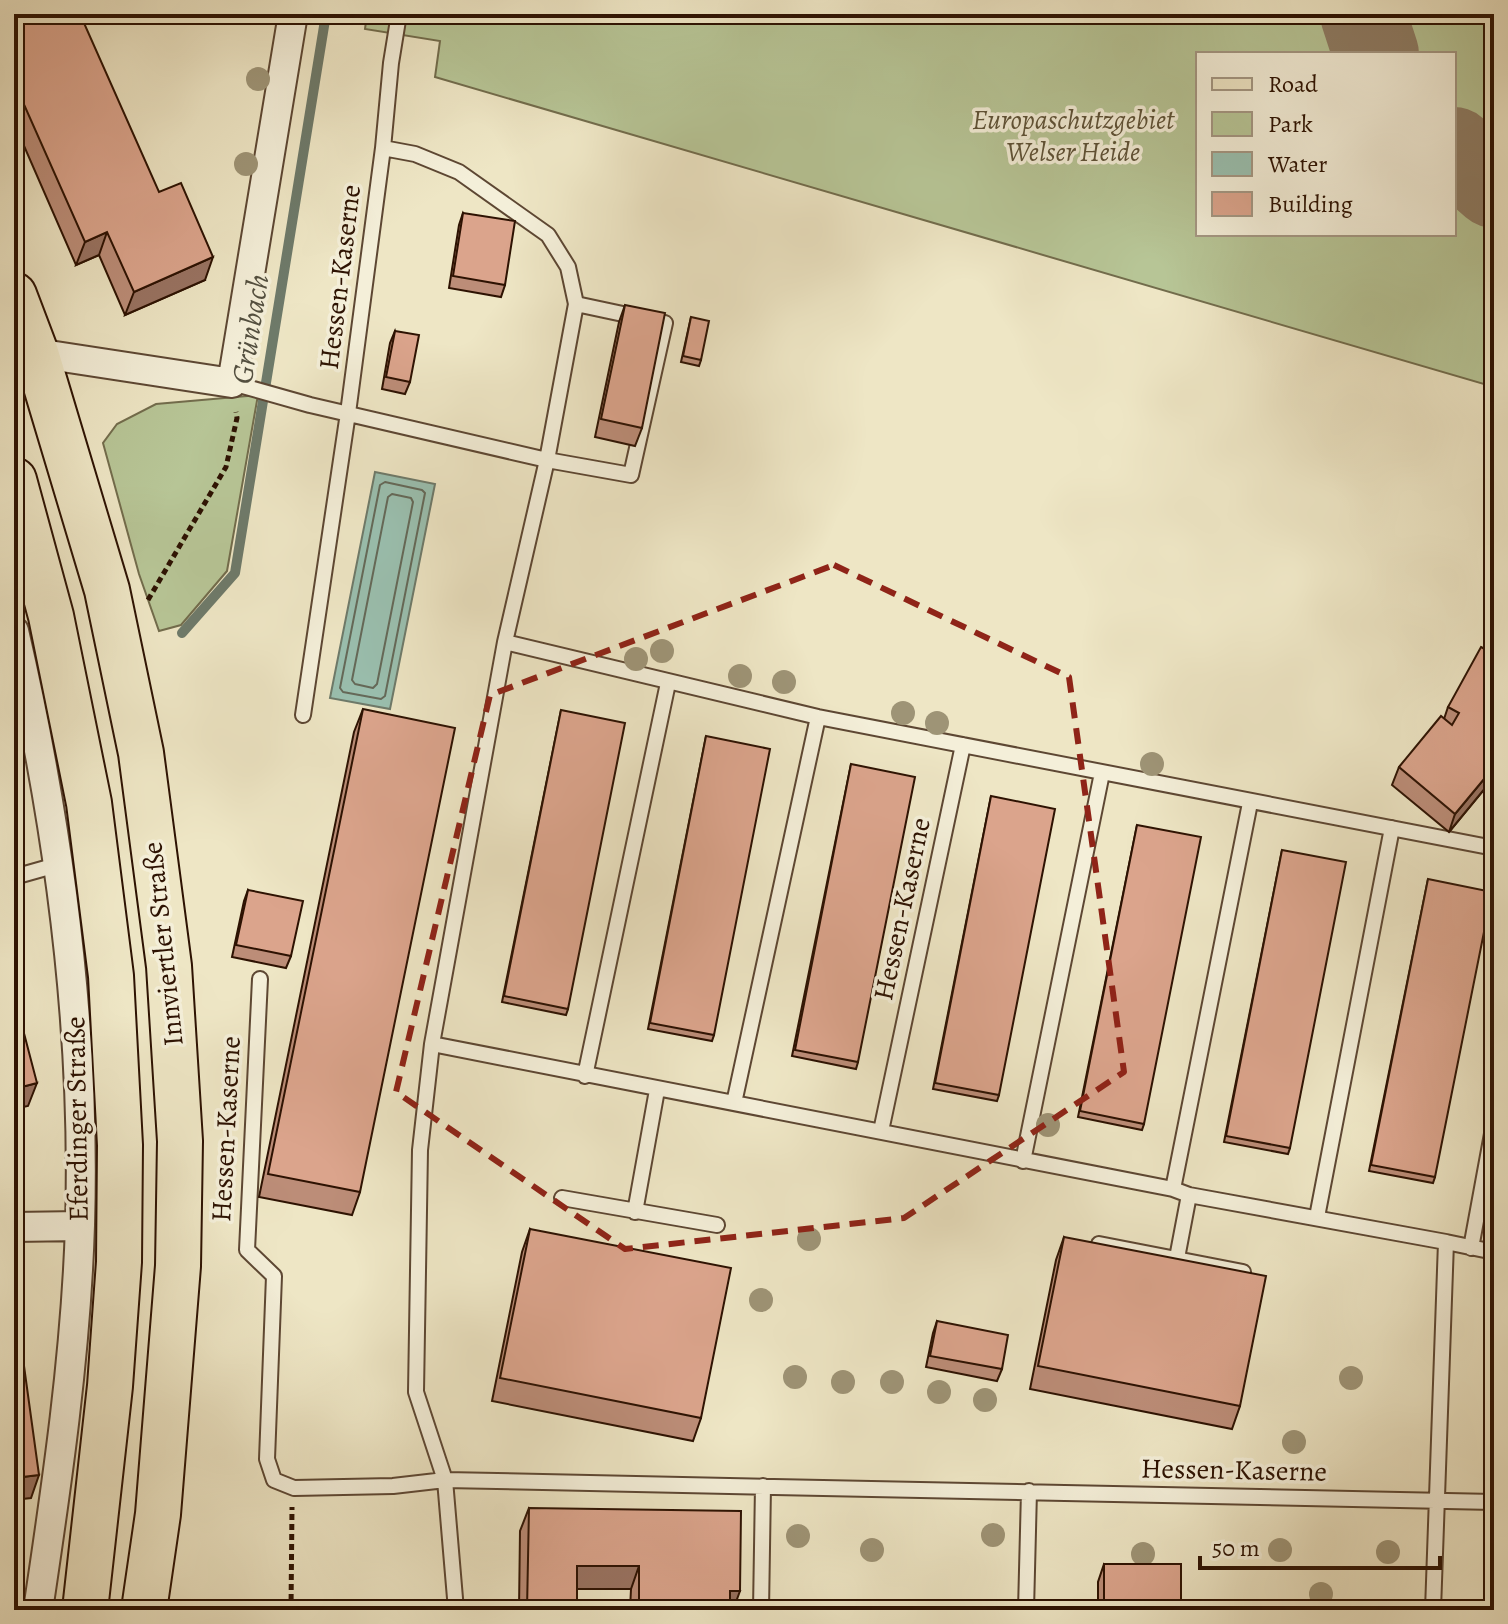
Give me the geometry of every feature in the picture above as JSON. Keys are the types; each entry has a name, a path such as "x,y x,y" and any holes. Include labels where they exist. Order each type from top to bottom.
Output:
{"main road":[{"name":"Innviertler Straße","path":"14,295 25,356 107,590 141,753 169,966 180,1141 178,1266 158,1514 144,1610"},
{"name":"Innviertler Straße","path":"14,480 51,616 89,803 112,991 120,1145 119,1262 110,1386 85,1610"}],"street":[{"path":"25,356 232,383 293,14"},
{"name":"Eferdinger Straße","path":"14,631 36,728 60,864 75,1016 80,1226 64,1440 38,1610"},
{"path":"14,1227 80,1226"}],"lane":[{"name":"Hessen-Kaserne","path":"303,715 348,413 399,14"},
{"name":"Hessen-Kaserne","path":"383,148 415,154 459,172 548,235 568,267 576,304 547,460 505,642 432,1044 420,1150 416,1392 445,1480 456,1610"},
{"name":"Hessen-Kaserne","path":"232,383 310,405 547,460 631,475 665,323 576,304"},
{"path":"505,642 818,717 1494,848"},
{"path":"585,1076 668,683"},
{"path":"734,1103 818,717"},
{"name":"Hessen-Kaserne","path":"881,1131 963,745"},
{"path":"1023,1161 1102,773"},
{"path":"1173,1189 1250,803"},
{"path":"1317,1217 1392,828"},
{"path":"14,877 60,864"},
{"name":"Hessen-Kaserne","path":"260,979 247,1250 274,1276 267,1459 274,1480 294,1488 393,1486 445,1480 1494,1502"},
{"path":"432,1044 1173,1189 1189,1195 1494,1252"},
{"path":"635,1212 657,1090"},
{"path":"1471,1248 1494,1123"},
{"path":"1177,1258 1189,1195"},
{"path":"562,1198 717,1225"},
{"path":"1086,1241 1247,1273"},
{"path":"1433,1610 1446,1242"},
{"path":"761,1610 763,1486"},
{"path":"1026,1610 1029,1491"}],"path":[{"path":"291,1610 294,1488"}],"highlighted area":[{"path":"834,565 1069,677 1124,1072 904,1218 625,1249 396,1092 490,695"}],"green space":[{"name":"Europaschutzgebiet Welser Heide","path":"367,14 1494,14 1494,387 435,77 440,41 365,29"},
{"path":"258,395 227,571 181,625 159,631 139,574 103,443 117,424 156,404"}],"water":[{"path":"375,472 435,484 390,709 330,698"}],"building":[{"path":"14,14 80,14 159,192 181,183 213,257 134,292 107,232 85,242 14,82"},
{"path":"463,213 515,221 505,285 453,276"},
{"path":"625,305 665,313 642,428 601,419"},
{"path":"691,317 709,321 701,360 683,356"},
{"path":"395,331 419,335 410,382 386,377"},
{"path":"1481,647 1494,654 1494,747 1488,755 1494,760 1494,767 1455,814 1399,767 1441,716 1452,725 1459,713 1448,707"},
{"path":"363,709 455,728 360,1192 268,1174"},
{"path":"561,710 625,723 568,1009 504,996"},
{"path":"706,736 770,749 714,1035 650,1023"},
{"path":"851,764 915,777 858,1062 795,1050"},
{"path":"991,796 1055,809 999,1095 935,1083"},
{"path":"1137,825 1201,837 1144,1124 1080,1111"},
{"path":"1282,850 1346,862 1290,1148 1226,1136"},
{"path":"1428,879 1492,892 1435,1177 1371,1165"},
{"path":"248,890 303,901 291,956 236,945"},
{"path":"14,995 37,1083 14,1089"},
{"path":"530,1229 731,1268 701,1418 500,1378"},
{"path":"1064,1237 1266,1276 1240,1406 1038,1366"},
{"path":"937,1321 1008,1335 1002,1369 930,1356"},
{"path":"20,1337 39,1475 14,1478 14,1338"},
{"path":"529,1508 741,1511 740,1591 730,1591 730,1610 639,1610 639,1566 577,1566 577,1610 527,1610"},
{"path":"1104,1564 1181,1564 1181,1610 1104,1610"}],"waterway":[{"name":"Grünbach","path":"182,633 235,573 326,14"}],"taxiway":[{"path":"1363,14 1375,52"},
{"path":"1456,152 1494,185"}]}
